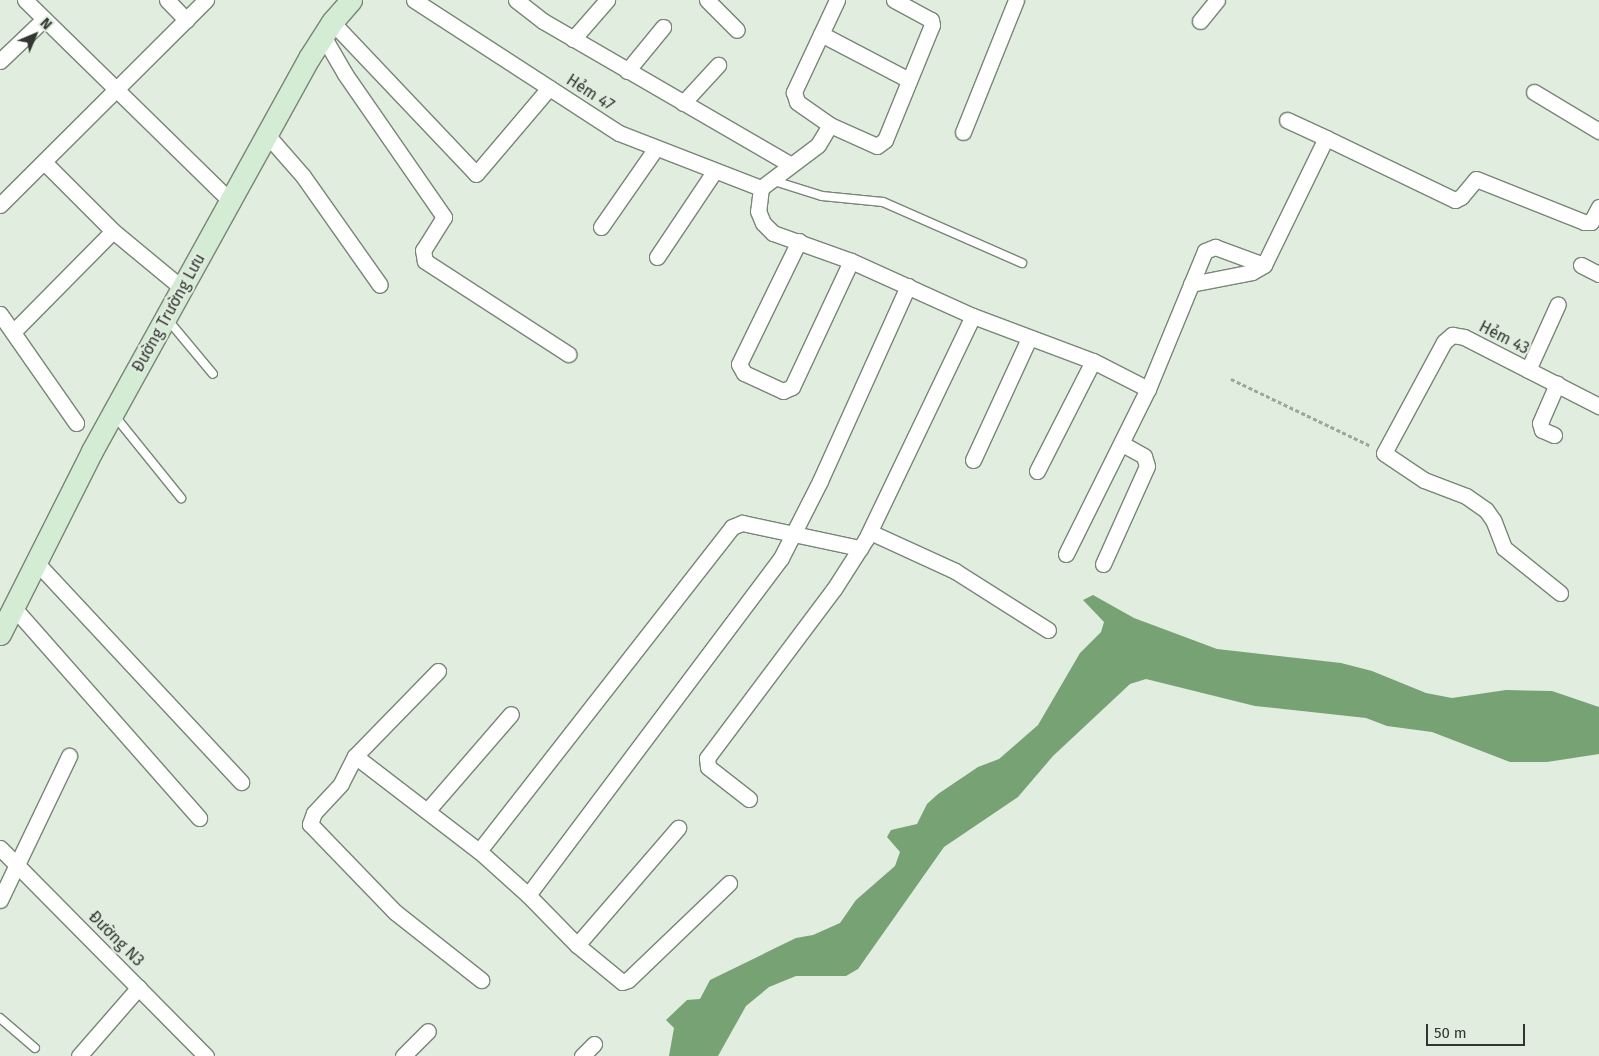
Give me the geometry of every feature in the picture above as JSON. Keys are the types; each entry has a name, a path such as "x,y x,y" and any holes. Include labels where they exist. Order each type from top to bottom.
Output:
{"street":[{"path":"25,0 232,203"},
{"path":"167,0 186,20"},
{"path":"0,205 45,163 206,0"},
{"name":"Đường Trường Lưu","path":"0,634 113,414 328,29 350,0"},
{"name":"Hẻm 47","path":"414,0 619,133 714,172 766,184"},
{"path":"573,39 607,0"},
{"path":"707,0 736,30"},
{"path":"837,0 794,97 830,125 877,146 882,144 932,25 931,20 894,0"},
{"path":"963,132 1016,0"},
{"path":"1200,21 1217,0"},
{"path":"519,1 573,39 790,164"},
{"path":"0,60 44,19"},
{"path":"627,71 663,27"},
{"path":"328,29 476,174 550,88"},
{"path":"328,29 345,74 444,217 423,250 425,261 568,354"},
{"path":"821,34 909,80"},
{"path":"683,103 718,65"},
{"path":"1534,92 1599,131"},
{"path":"1287,120 1455,200 1461,197 1476,179 1584,222 1591,222 1599,207"},
{"path":"830,125 818,146 790,164 766,184 758,211 763,224 773,233 852,261 973,316 1093,361 1148,389"},
{"path":"268,136 303,176 380,285"},
{"path":"1191,284 1252,272 1264,264 1326,138"},
{"path":"601,227 656,148"},
{"path":"45,163 113,231 183,289"},
{"path":"657,257 714,172"},
{"path":"13,332 113,231"},
{"path":"799,241 739,364 744,373 783,392 792,387 852,261"},
{"path":"1066,554 1148,389 1208,247 1264,264"},
{"path":"1580,265 1599,274"},
{"path":"528,895 700,668 796,533 908,286"},
{"path":"1528,370 1558,304"},
{"path":"0,314 76,424"},
{"path":"749,799 708,767 707,758 834,589 872,529 973,316"},
{"name":"Hẻm 43","path":"1385,451 1444,342 1452,335 1464,337 1599,406"},
{"path":"974,460 1029,338"},
{"path":"1037,471 1093,361"},
{"path":"1554,435 1542,430 1540,423 1557,384"},
{"path":"1103,564 1148,466 1144,456 1121,443"},
{"path":"1385,451 1424,480 1466,496 1486,510 1504,548 1560,593"},
{"path":"479,851 732,527 742,523 860,548"},
{"path":"872,529 955,570 1048,630"},
{"path":"36,562 241,782"},
{"path":"14,608 199,818"},
{"path":"438,671 355,756 341,784 314,813 310,824 395,912 481,980"},
{"path":"427,811 511,714"},
{"path":"0,900 69,756"},
{"path":"355,756 479,851 528,895 577,945 622,982 628,980 729,883"},
{"path":"577,945 678,828"},
{"name":"Đường N3","path":"0,848 206,1056"},
{"path":"79,1056 139,987"},
{"path":"403,1056 428,1030"},
{"path":"582,1056 594,1044"}],"lane":[{"path":"766,184 822,196 883,202 1022,263"},
{"path":"167,318 214,374"},
{"path":"113,414 181,498"},
{"path":"0,1018 35,1048"}],"path":[{"path":"1232,379 1385,451"}],"shaded area":[{"path":"1093,595 1134,618 1217,649 1341,663 1372,671 1426,693 1452,698 1506,690 1552,691 1599,707 1599,754 1547,762 1510,762 1432,732 1387,726 1366,718 1255,706 1146,679 1130,684 1053,756 1018,797 944,847 858,969 846,976 796,976 769,987 746,1006 718,1056 669,1056 674,1028 666,1020 687,1000 700,999 710,980 796,938 813,935 840,923 856,900 895,866 900,852 887,837 891,830 917,824 927,804 938,794 978,767 999,759 1038,725 1080,653 1101,632 1104,622 1083,600"}]}
